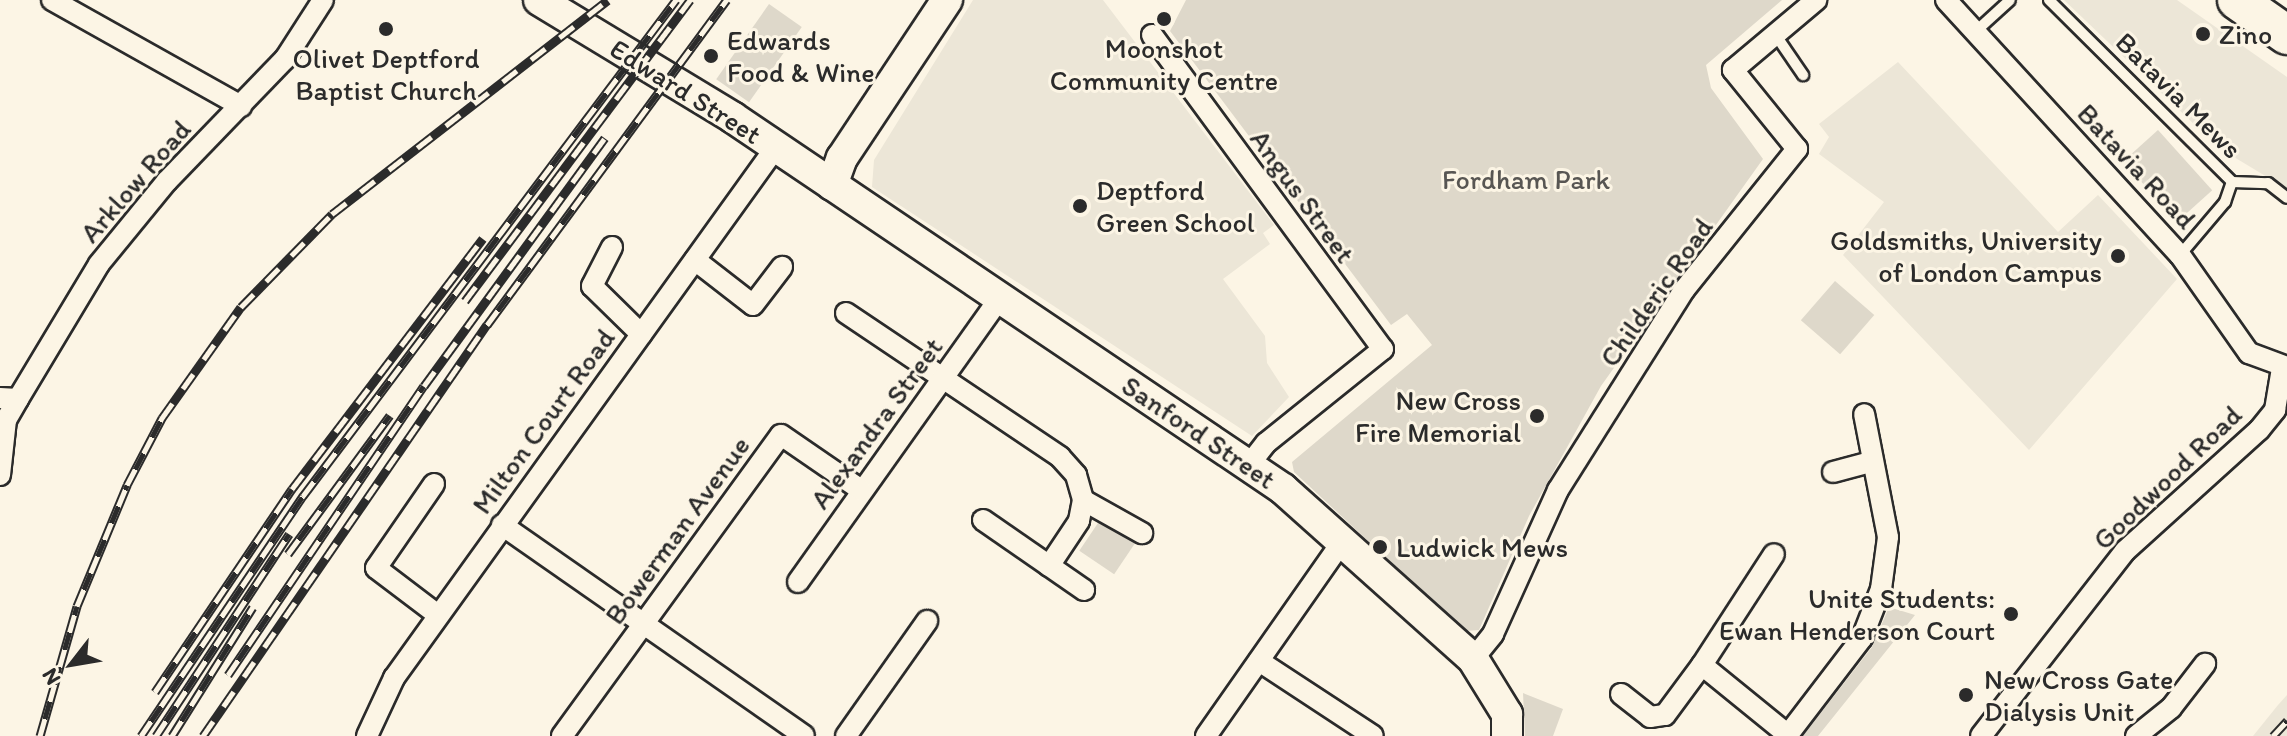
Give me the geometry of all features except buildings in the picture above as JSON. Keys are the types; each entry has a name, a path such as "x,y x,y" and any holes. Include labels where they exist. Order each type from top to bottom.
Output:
{"highway":[{"path":"2237,0 2287,35"}],"main road":[{"name":"Edward Street","path":"539,0 832,185"},
{"path":"832,185 842,158 947,0"},
{"name":"Sanford Street","path":"832,185 1000,298 1257,454 1342,542 1473,659 1507,714 1507,736"}],"street":[{"path":"52,0 241,106"},
{"name":"Arklow Road","path":"0,475 9,398 99,264 285,59 323,0"},
{"name":"Childeric Road","path":"1473,659 1493,634 1558,490 1684,290 1797,149 1733,70 1816,0"},
{"name":"Batavia Road","path":"1946,0 2180,255 2249,353 2285,368"},
{"name":"Angus Street","path":"1152,35 1383,349 1257,454"},
{"name":"Milton Court Road","path":"367,736 394,678 776,147"},
{"path":"612,247 592,286 641,334"},
{"path":"695,260 753,305 782,267"},
{"name":"Alexandra Street","path":"798,582 1000,298"},
{"path":"846,313 1060,457 1083,500 1142,533"},
{"name":"Goodwood Road","path":"1991,733 2125,551 2259,430 2275,410 2285,368"},
{"path":"1702,665 1787,736 1862,638 1881,589 1888,537 1870,462 1864,414"},
{"name":"Bowerman Avenue","path":"562,736 781,435 861,490"},
{"path":"1833,472 1870,462"},
{"path":"434,484 376,568 438,615"},
{"path":"1049,566 1079,521 1083,500"},
{"path":"983,520 1084,590"},
{"path":"502,525 804,736"},
{"path":"1206,736 1342,542"},
{"path":"1621,694 1650,717 1665,715 1702,665 1774,554"},
{"path":"846,736 927,621"},
{"path":"1259,661 1373,736"},
{"path":"2143,733 2171,708 2205,664"}],"lane":[{"path":"1975,32 2010,0"},
{"name":"Batavia Mews","path":"2049,0 2232,182 2268,183 2287,198"},
{"path":"1775,34 1803,75"},
{"path":"2180,255 2225,202 2232,182"}],"shaded area":[{"name":"Deptford Green School","path":"973,0 1103,0 1274,225 1263,233 1270,244 1223,279 1265,336 1267,363 1289,397 1252,436 872,187 874,160"},
{"path":"2064,0 2177,0 2287,77 2287,189 2219,148"},
{"path":"1898,62 2058,232 2098,195 2177,279 2029,450 1843,255 1884,202 1819,154 1829,137 1819,124"},
{"path":"2287,695 2287,736 2253,736 2278,705"}],"green space":[{"name":"Fordham Park","path":"1186,0 1782,0 1706,65 1711,88 1763,159 1601,386 1529,516 1479,630 1465,631 1294,472 1292,462 1432,345 1407,314 1391,325 1170,31"},
{"path":"769,4 802,27 749,102 716,79"},
{"path":"2158,130 2212,190 2177,222 2123,161"},
{"path":"1835,281 1874,315 1840,354 1801,320"},
{"path":"1100,520 1135,543 1114,574 1079,551"},
{"path":"1889,607 1915,615 1818,736 1803,736 1872,647"},
{"path":"1523,693 1563,709 1553,736 1525,736"}],"railway":[{"path":"40,736 77,606 127,485 162,418 241,307 332,214 608,0"},
{"path":"141,736 303,496 676,0"},
{"path":"465,301 690,0"},
{"path":"203,736 487,325 727,0"},
{"path":"228,675 424,386 605,138"},
{"path":"155,692 292,489 483,238"},
{"path":"288,554 390,415"},
{"path":"156,736 289,534"},
{"path":"172,736 253,607"},
{"path":"2273,736 2287,721"}],"place":[{"name":"Moonshot Community Centre","path":"1164,19"},
{"name":"Olivet Deptford Baptist Church","path":"386,29"},
{"name":"Zino","path":"2203,34"},
{"name":"Edwards Food & Wine","path":"711,56"},
{"name":"Deptford Green School","path":"1080,206"},
{"name":"Goldsmiths, University of London Campus","path":"2118,256"},
{"name":"New Cross Fire Memorial","path":"1537,416"},
{"name":"Ludwick Mews","path":"1380,547"},
{"name":"Unite Students: Ewan Henderson Court","path":"2011,614"},
{"name":"New Cross Gate Dialysis Unit","path":"1966,695"}]}
